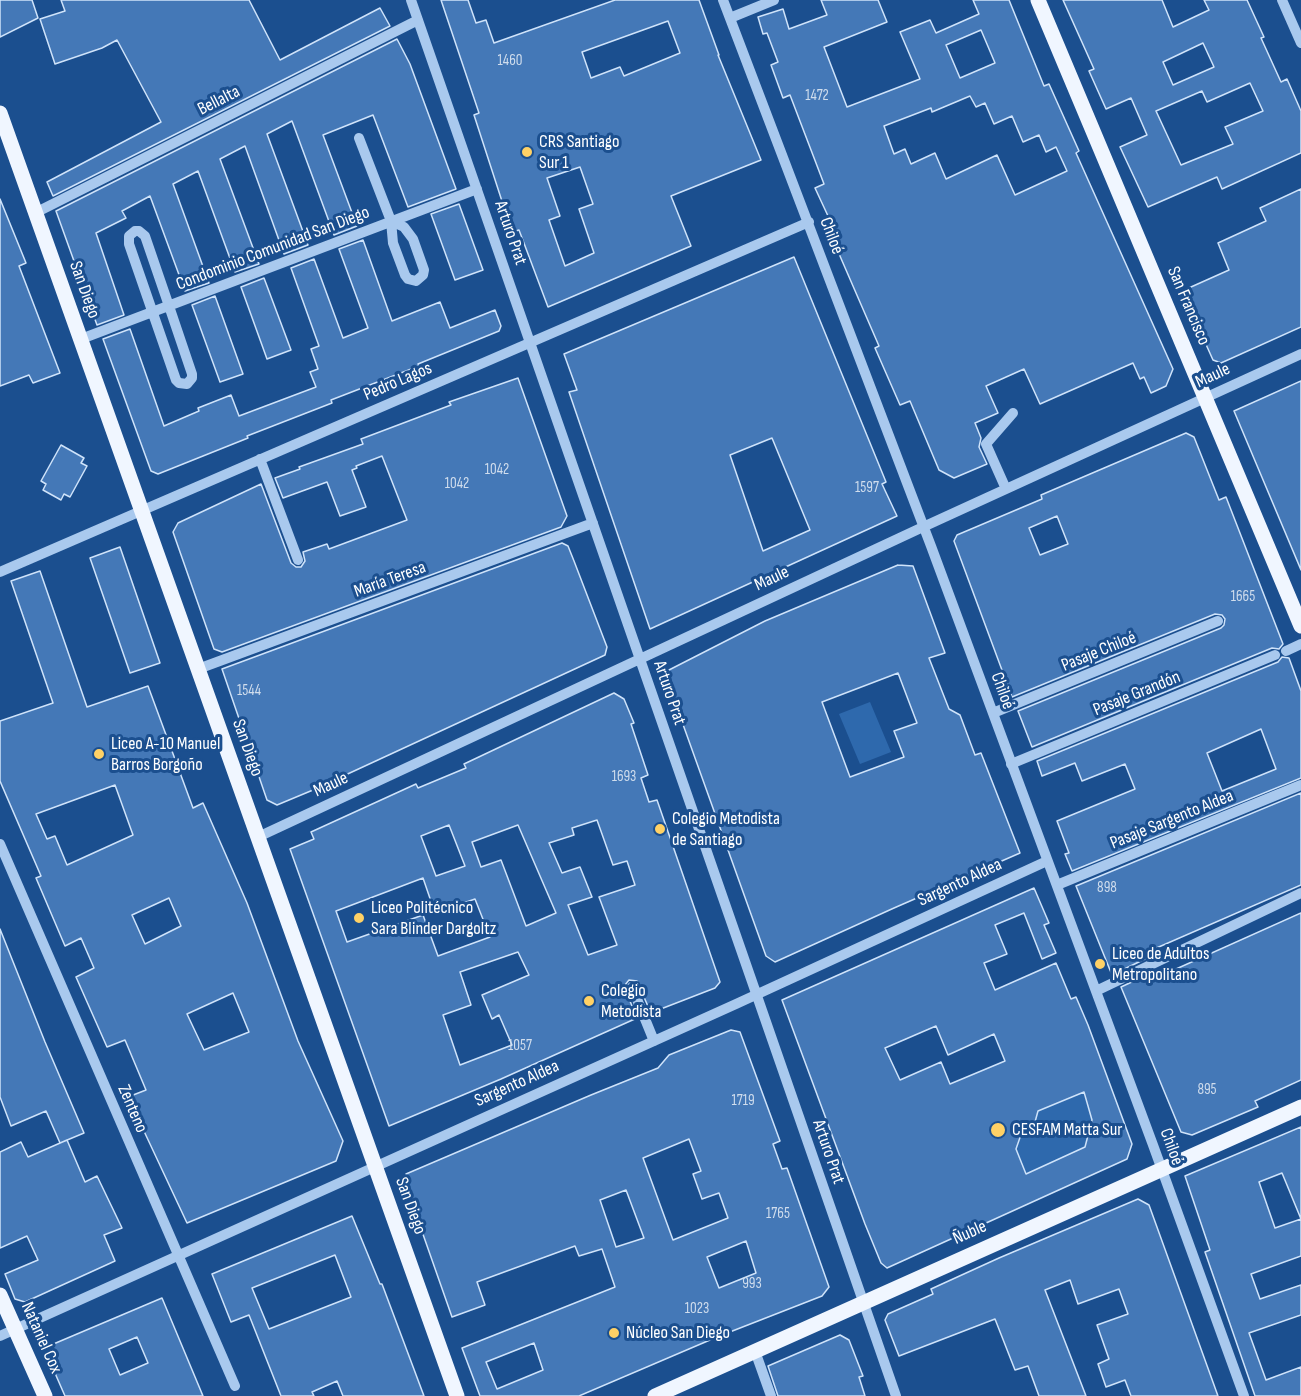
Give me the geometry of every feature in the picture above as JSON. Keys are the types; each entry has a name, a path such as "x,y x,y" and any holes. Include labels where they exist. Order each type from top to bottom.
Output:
{"main road":[{"name":"San Francisco","path":"1038,0 1301,627"},
{"name":"San Diego","path":"0,113 457,1396"},
{"name":"Ñuble","path":"655,1396 1301,1107"},
{"name":"Nataniel Cox","path":"0,1295 45,1396"}],"street":[{"name":"Arturo Prat","path":"411,0 896,1396"},
{"name":"Chiloé","path":"723,0 993,713 1244,1396"},
{"path":"730,18 774,0"},
{"path":"1282,0 1301,43"},
{"name":"Bellalta","path":"35,213 418,20"},
{"path":"359,138 391,221 393,243 405,275 411,281 416,281 423,275 424,270 412,239 404,226 391,221"},
{"name":"Condominio Comunidad San Diego","path":"81,339 477,189"},
{"name":"Pedro Lagos","path":"0,572 808,222"},
{"path":"135,231 145,236 169,306 192,374 187,384 179,383 177,380 153,312 128,240 135,231"},
{"name":"Maule","path":"258,837 923,527 1301,354"},
{"path":"1006,489 986,444 1013,413"},
{"path":"260,459 298,560"},
{"name":"María Teresa","path":"198,669 592,523"},
{"name":"Pasaje Chiloé","path":"993,713 1218,621"},
{"name":"Pasaje Grandón","path":"1011,764 1301,644"},
{"name":"Pasaje Sargento Aldea","path":"1057,885 1301,785"},
{"name":"Zenteno","path":"0,844 235,1386"},
{"name":"Sargento Aldea","path":"0,1336 756,995 1047,861"},
{"path":"1096,991 1301,893"},
{"path":"632,987 654,1041"},
{"path":"755,1351 771,1396"}],"shaded area":[{"path":"870,702 891,752 860,764 839,714"},
{"path":"1081,1085 1092,1120 1085,1147 1012,1180 1021,1160 1016,1149 1025,1126 1035,1122 1038,1111 1076,1096"}],"building":[{"path":"0,0 32,0 38,18 0,37"},
{"path":"61,0 249,0 280,60 380,8 390,26 53,196 47,182 161,122 117,40 102,48 55,64 40,19 65,11"},
{"path":"441,0 468,0 476,23 486,20 494,43 615,0 699,0 718,55 761,160 671,196 691,246 548,307 519,230 512,232 474,115 479,113","holes":["668,21 680,53 624,76 620,67 591,78 582,52","580,167 593,204 579,209 594,253 565,266 549,220 560,216 547,178"]},
{"path":"821,0 878,0 887,22 824,47 847,107 920,79 900,32 930,20 936,33 979,14 973,0 1009,0 1044,86 1049,84 1079,151 1076,153 1173,369 1166,386 1151,393 1144,377 1140,379 1133,363 1040,404 1024,369 986,386 998,413 975,423 981,438 979,447 987,464 954,478 939,470 910,401 900,405 875,348 879,346 830,233 835,231 815,188 824,184 790,95 783,98 771,65 778,62 767,33 763,34 758,17 783,9 789,29 827,15","holes":["981,30 995,63 960,78 946,45","970,96 976,107 985,103 994,124 1012,116 1023,142 1039,135 1046,152 1056,147 1067,171 1015,195 997,155 946,179 935,153 911,164 905,149 894,154 884,126 931,108 932,112"]},
{"path":"1063,0 1162,0 1173,27 1209,10 1204,0 1247,0 1281,82 1287,79 1301,111 1301,153 1222,189 1217,177 1148,207 1120,147 1147,135 1131,98 1106,109 1089,71 1094,69","holes":["1203,43 1214,67 1173,85 1163,62","1250,83 1263,111 1225,127 1233,144 1181,165 1156,111 1202,91 1207,102"]},
{"path":"397,39 410,64 456,189 408,207 373,115 323,135 357,226 334,235 292,121 267,134 308,245 284,254 245,146 220,159 259,264 235,272 198,171 173,184 209,283 185,291 150,196 122,211 126,218 96,233 124,315 97,325 56,211"},
{"path":"1301,189 1301,327 1221,363 1213,360 1182,291 1229,270 1218,243 1266,221 1260,208"},
{"path":"0,199 26,263 19,266 60,373 33,383 29,375 0,386"},
{"path":"459,204 483,270 455,280 431,214"},
{"path":"363,240 392,321 440,302 450,328 495,310 501,326 499,331 418,364 419,366 331,400 332,403 247,436 248,438 158,474 151,471 103,339 130,329 164,426 199,411 198,408 231,395 239,416 316,387 310,372 318,369 311,349 319,346 291,268 314,259 343,338 368,328 339,249"},
{"path":"794,257 886,482 882,484 897,516 650,629 569,392 577,390 564,354","holes":["772,438 810,530 763,551 730,455"]},
{"path":"264,278 291,350 267,359 241,287"},
{"path":"215,296 243,374 220,382 192,305"},
{"path":"518,378 567,516 561,527 222,652 214,649 173,532 178,523 261,484 291,563 296,567 301,567 305,561 303,552 327,544 329,549 407,520 382,456 356,466 357,468 352,470 366,507 340,516 327,482 283,498 275,478 363,444 361,439 451,405 449,402"},
{"path":"1301,381 1301,570 1234,411"},
{"path":"1186,433 1194,437 1219,500 1226,497 1283,644 1279,649 1272,648 1032,747 1018,711 1221,628 1225,619 1222,615 1215,614 1012,697 954,541 957,535 1042,499 1041,495","holes":["1057,516 1068,544 1040,555 1029,528"]},
{"path":"61,445 84,458 81,463 87,466 70,497 64,494 61,500 43,490 46,484 41,481"},
{"path":"562,543 568,546 574,561 607,647 605,655 313,790 277,805 267,800 222,669"},
{"path":"120,547 160,663 130,673 90,558"},
{"path":"898,565 913,566 945,653 929,658 949,709 960,715 975,755 981,753 1020,853 775,962 766,956 666,677 667,671 765,621","holes":["898,673 917,723 894,731 904,757 850,777 822,702"]},
{"path":"40,571 87,707 148,686 193,808 203,803 247,903 298,1041 343,1141 336,1161 187,1223 128,1097 146,1090 125,1040 107,1047 76,977 94,968 81,938 65,946 36,878 41,876 0,781 0,721 53,703 11,581","holes":["115,785 133,835 67,865 55,836 47,839 36,814","169,898 181,926 145,944 132,915","233,993 249,1032 204,1050 187,1014"]},
{"path":"1282,657 1289,658 1301,691 1301,778 1072,871 1065,854 1069,853 1057,821 1135,789 1125,764 1082,781 1075,763 1042,776 1037,761 1278,662","holes":["1261,729 1276,769 1222,791 1207,753"]},
{"path":"614,693 624,699 634,723 631,724 648,775 641,778 649,802 657,800 720,982 715,988 653,1012 650,1011 637,981 629,980 625,989 637,1018 389,1126 290,849 314,839 311,832 416,784 418,788 466,768 464,764","holes":["597,820 613,865 627,861 635,885 599,897 617,945 588,955 568,905 592,897 580,867 562,873 549,843 574,835 572,828","449,825 465,866 436,876 421,836","518,825 556,913 526,926 501,860 481,867 472,842","423,878 435,913 475,899 490,937 438,956 423,915 347,942 336,911","518,952 529,975 482,995 492,1019 499,1015 512,1045 460,1065 443,1015 471,1005 460,972"]},
{"path":"1301,793 1301,885 1145,953 1147,958 1112,975 1076,886"},
{"path":"1034,888 1049,923 1044,925 1056,953 1042,959 1024,913 995,925 1007,954 984,963 995,990 1056,963 1071,999 1076,997 1088,1025 1132,1144 1127,1159 887,1268 881,1263 865,1224 782,1000","holes":["936,1026 948,1055 994,1034 1005,1061 950,1084 941,1062 900,1080 885,1048","1084,1092 1092,1120 1085,1147 1026,1174 1016,1149 1024,1126 1035,1122 1038,1111"]},
{"path":"1301,913 1301,1080 1255,1101 1258,1107 1192,1135 1181,1132 1121,987 1153,972 1156,978"},
{"path":"0,929 84,1133 60,1143 46,1111 11,1126 0,1097"},
{"path":"731,1030 740,1032 780,1141 773,1144 782,1169 787,1168 829,1287 822,1296 717,1337 579,1396 480,1396 462,1348 615,1287 602,1249 579,1256 575,1246 477,1282 485,1305 452,1317 405,1183 406,1174 658,1068 669,1055","holes":["689,1139 701,1171 693,1174 702,1199 719,1193 728,1218 673,1240 643,1158","626,1190 644,1238 616,1247 600,1200","746,1241 756,1273 719,1288 707,1257","534,1343 543,1370 497,1389 486,1362"]},
{"path":"1301,1127 1301,1219 1301,1256 1251,1274 1260,1299 1301,1285 1301,1315 1249,1333 1266,1380 1301,1367 1301,1396 1255,1396 1205,1252 1210,1250 1185,1176","holes":["1282,1173 1301,1219 1275,1228 1259,1182"]},
{"path":"67,1140 85,1182 97,1176 122,1228 104,1235 115,1261 25,1302 15,1299 5,1274 38,1260 27,1236 0,1248 0,1152 21,1142 28,1157"},
{"path":"1138,1199 1149,1205 1218,1396 1131,1396 1125,1380 1106,1387 1098,1364 1109,1359 1097,1325 1128,1314 1119,1289 1078,1304 1070,1280 1045,1290 1086,1396 1039,1396 1028,1366 1015,1370 995,1319 899,1356 885,1320 888,1314 933,1294 931,1289"},
{"path":"352,1216 380,1284 382,1284 424,1396 343,1396 337,1381 312,1392 314,1396 281,1396 249,1315 231,1322 212,1274","holes":["335,1255 351,1297 269,1329 252,1288"]},
{"path":"162,1298 203,1396 65,1396 44,1348","holes":["137,1337 148,1363 120,1375 109,1349"]},
{"path":"840,1335 849,1340 863,1376 859,1377 865,1396 778,1396 768,1366"}],"place":[{"name":"CRS Santiago Sur 1","path":"527,152"},
{"name":"Liceo A-10 Manuel Barros Borgoño","path":"99,754"},
{"name":"Colegio Metodista de Santiago","path":"660,829"},
{"name":"Liceo Politécnico Sara Blinder Dargoltz","path":"359,918"},
{"name":"Liceo de Adultos Metropolitano","path":"1100,964"},
{"name":"Colegio Metodista","path":"589,1001"},
{"name":"CESFAM Matta Sur","path":"998,1130"},
{"name":"Núcleo San Diego","path":"614,1333"}]}
